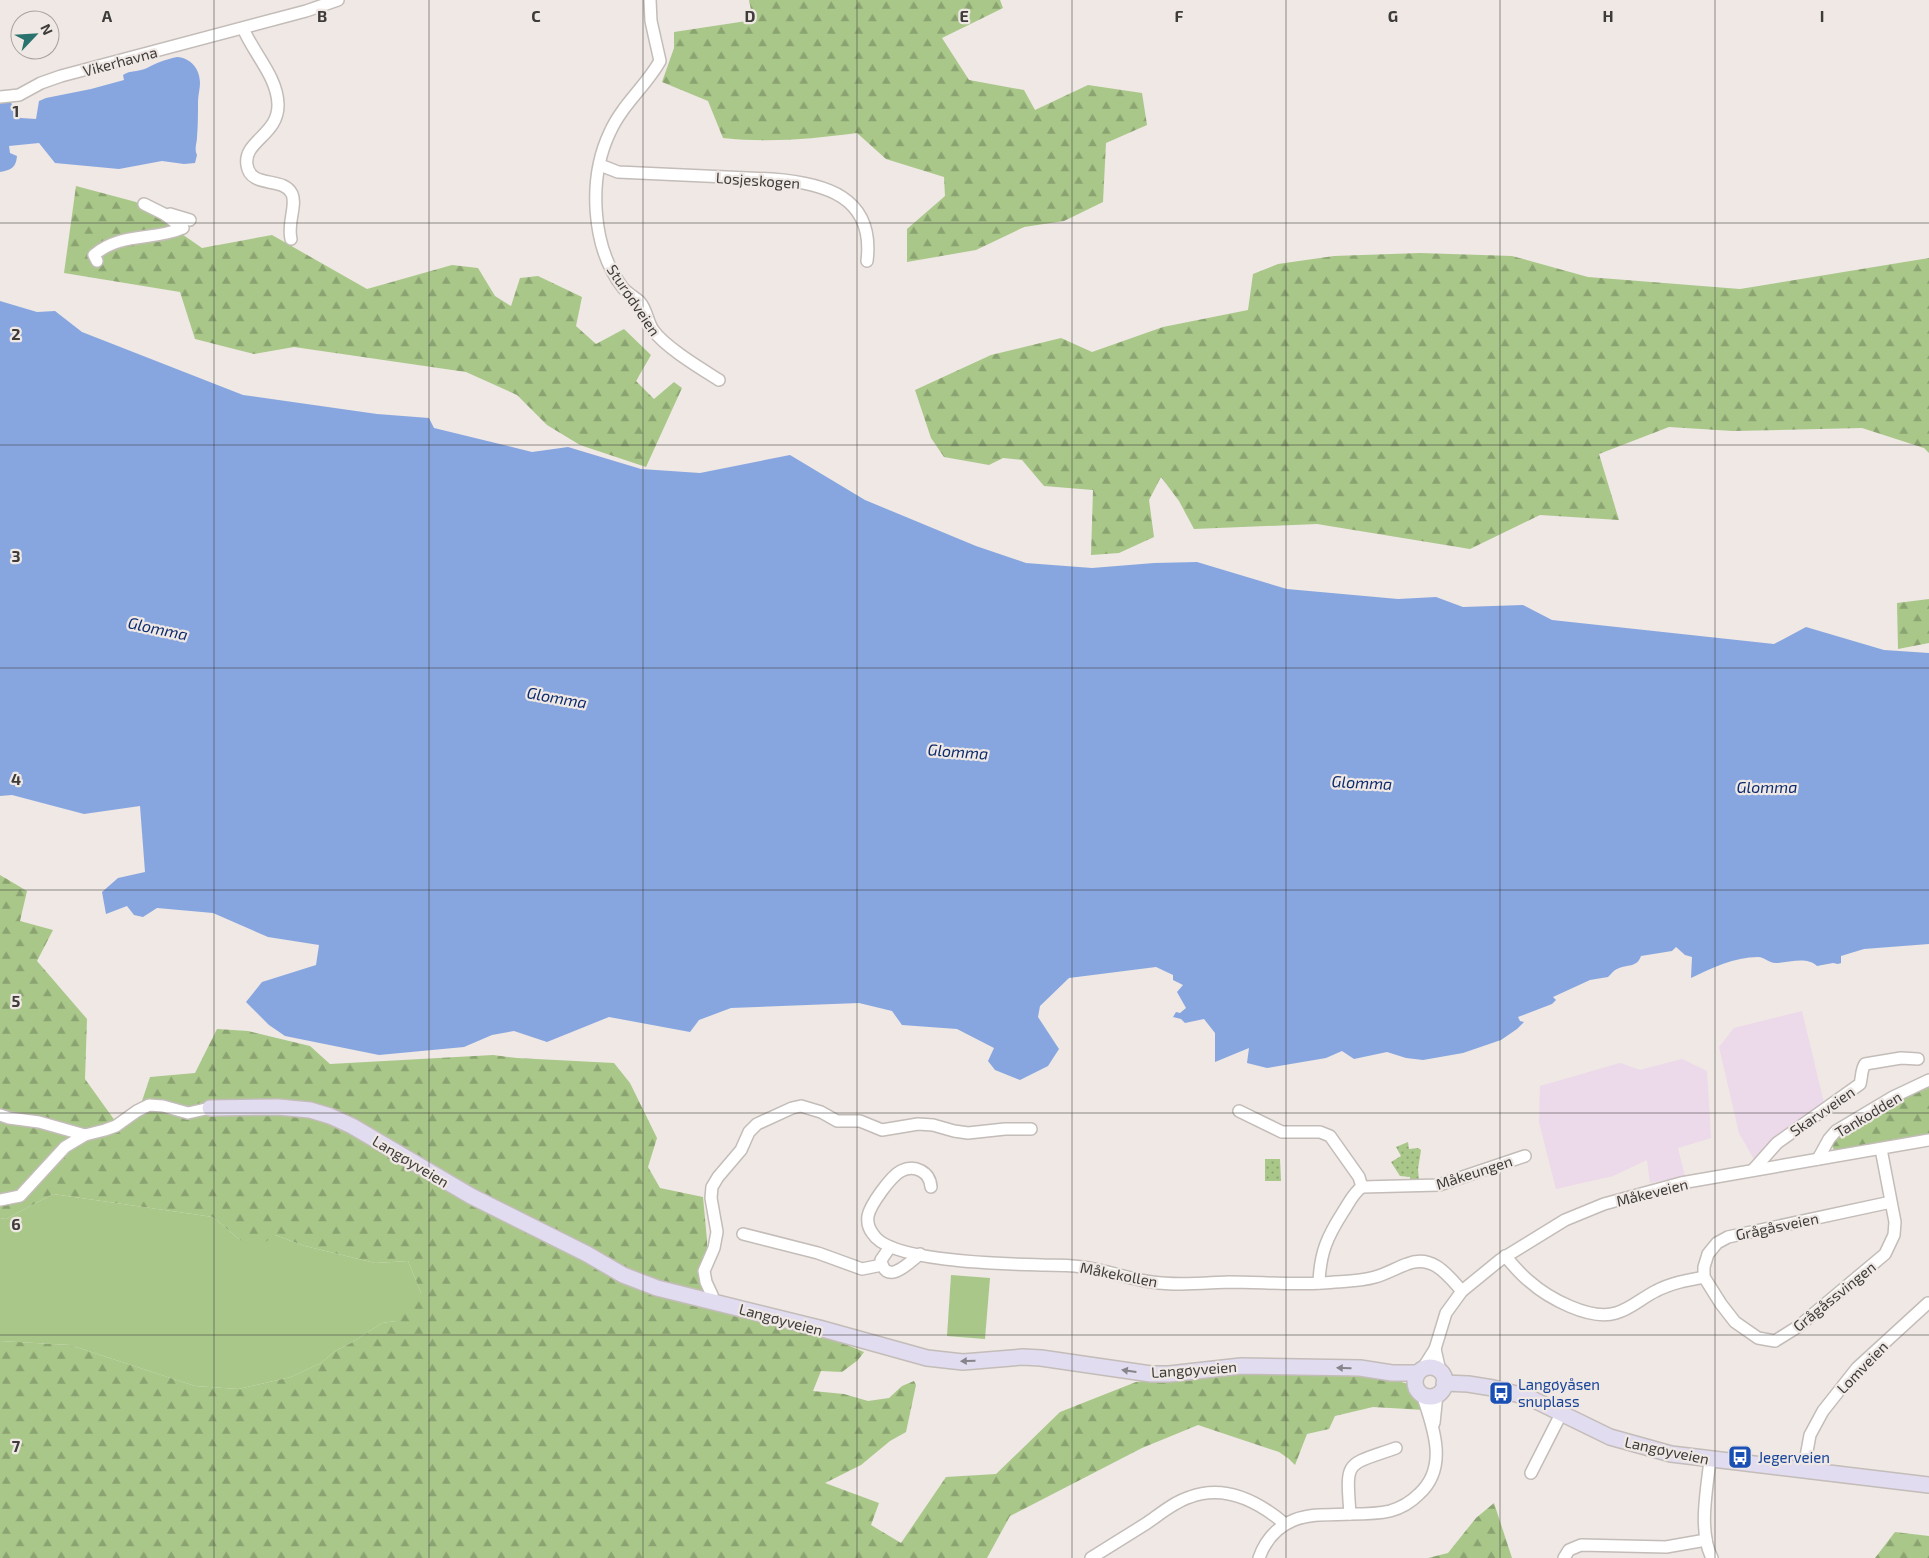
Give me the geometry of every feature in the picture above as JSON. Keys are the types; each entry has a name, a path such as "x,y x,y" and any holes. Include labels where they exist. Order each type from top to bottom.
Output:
{"main road":[{"name":"Langøyveien","path":"210,1108 278,1107 310,1110 330,1116 352,1126 471,1196 623,1274 657,1288 927,1358 948,1361 1041,1358 1151,1374 1241,1366 1360,1368 1429,1382 1468,1384 1528,1397 1562,1412 1610,1438 1651,1450 1710,1460 1929,1486"}],"street":[{"name":"Vikerhavna","path":"0,97 19,95 41,83 61,76 306,11 338,0"},
{"name":"Sturødveien","path":"650,0 651,21 660,60 652,75 626,106 610,130 600,165 596,193 601,241 613,272 622,287 640,301 651,328 663,341 719,380"},
{"path":"243,28 272,82 278,102 278,112 274,124 249,151 246,160 247,168 256,179 283,186 291,192 294,202 289,223 291,239"},
{"name":"Losjeskogen","path":"600,165 618,172 788,180 819,186 844,199 859,211 868,247 867,261"},
{"path":"144,204 159,211 190,220"},
{"path":"97,261 94,255 101,249 121,240 174,232 183,228 159,211"},
{"name":"Skarvveien","path":"1753,1170 1777,1143 1860,1084 1862,1069 1865,1064 1901,1058 1918,1059"},
{"name":"Tankodden","path":"1818,1158 1829,1138 1836,1131 1929,1080"},
{"path":"0,1200 20,1196 65,1147 85,1135 116,1126 149,1105 163,1106 188,1113 210,1108"},
{"path":"713,1301 704,1271 714,1248 717,1232 711,1198 712,1187 718,1176 741,1150 749,1132 757,1124 792,1108 801,1106 822,1112 837,1121 860,1121 882,1130 918,1124 968,1133 1005,1129 1031,1129"},
{"path":"1239,1111 1282,1132 1320,1132 1330,1136 1359,1177 1362,1187 1355,1192 1328,1236 1321,1260 1318,1283"},
{"path":"0,1115 39,1122 85,1135"},
{"name":"Måkeveien","path":"1285,1524 1310,1516 1392,1510 1412,1500 1424,1490 1433,1476 1437,1461 1429,1382 1435,1349 1446,1313 1462,1291 1505,1256 1565,1220 1604,1204 1682,1183 1929,1140"},
{"name":"Grågåssvingen","path":"1704,1277 1720,1304 1735,1322 1758,1338 1775,1341 1799,1326 1885,1254 1894,1235 1895,1222 1881,1149"},
{"name":"Måkeungen","path":"1362,1187 1439,1185 1525,1156"},
{"name":"Måkekollen","path":"931,1187 931,1180 918,1169 909,1169 897,1174 877,1198 869,1212 868,1224 873,1236 890,1247 948,1260 1083,1267 1154,1283 1318,1283 1376,1277 1406,1264 1422,1260 1444,1270 1462,1291"},
{"name":"Grågåsveien","path":"1704,1277 1704,1267 1710,1250 1717,1243 1728,1237 1891,1202"},
{"path":"743,1234 818,1253 862,1269 875,1268 882,1265"},
{"path":"882,1265 883,1256 890,1247"},
{"path":"882,1265 888,1271 896,1272 920,1254"},
{"path":"1505,1256 1529,1282 1551,1298 1579,1310 1602,1314 1613,1314 1624,1310 1668,1286 1704,1277"},
{"name":"Lomveien","path":"1805,1471 1810,1435 1818,1418 1828,1404 1856,1368 1928,1302"},
{"path":"1531,1473 1562,1412"},
{"path":"1350,1514 1348,1477 1351,1466 1359,1461 1396,1448"},
{"path":"1710,1460 1707,1488 1706,1540 1712,1558"},
{"path":"1091,1558 1178,1502 1201,1494 1220,1493 1241,1497 1263,1508 1285,1524 1268,1541 1259,1558"},
{"path":"1564,1558 1569,1550 1581,1545 1666,1547 1706,1540"}],"shaded area":[{"path":"1802,1011 1824,1103 1755,1161 1739,1133 1719,1047 1734,1028"},
{"path":"1682,1059 1707,1071 1711,1138 1678,1148 1685,1176 1650,1183 1647,1160 1613,1176 1556,1189 1539,1122 1540,1086 1620,1063 1640,1070"}],"green space":[{"path":"749,0 1000,0 1003,8 942,38 969,80 1024,90 1035,110 1088,85 1142,93 1147,125 1106,143 1103,202 1064,221 1024,227 976,250 907,262 907,229 945,196 944,177 886,159 857,133 790,140 723,138 708,101 662,82 674,48 674,32 753,20"},
{"path":"76,186 136,202 202,248 272,235 367,289 452,265 478,268 495,296 511,306 520,278 538,276 582,297 576,326 596,344 624,329 651,355 636,381 654,399 674,382 682,388 646,467 580,445 547,425 517,395 466,372 294,347 254,354 195,339 180,292 64,273"},
{"path":"1420,253 1512,256 1588,277 1740,289 1929,258 1929,453 1924,448 1862,428 1733,431 1669,427 1599,454 1619,520 1540,515 1470,549 1317,524 1194,529 1179,501 1161,477 1149,500 1154,537 1119,553 1091,555 1093,490 1044,486 1022,460 1003,458 989,465 944,457 931,438 915,390 991,355 1061,338 1092,352 1163,327 1248,310 1253,274 1278,264 1334,256"},
{"path":"1929,599 1929,643 1898,649 1897,603"},
{"path":"0,875 27,891 20,921 53,930 37,961 87,1019 85,1079 118,1125 139,1110 150,1077 195,1073 217,1029 248,1031 310,1046 330,1064 493,1055 614,1063 630,1083 657,1138 648,1167 660,1188 703,1197 708,1280 721,1309 833,1339 864,1352 858,1360 842,1372 821,1371 813,1391 844,1394 868,1401 889,1398 902,1386 914,1381 916,1385 906,1432 890,1441 861,1465 825,1483 879,1503 871,1525 901,1543 946,1477 996,1474 1060,1412 1136,1382 1257,1368 1381,1374 1407,1384 1424,1410 1373,1407 1335,1416 1329,1429 1307,1434 1295,1465 1279,1452 1198,1425 1142,1448 1010,1516 987,1558 0,1558 0,1341 70,1345 195,1386 238,1389 291,1377 321,1363 335,1351 382,1323 396,1321 402,1299 421,1293 408,1261 375,1263 305,1246 275,1235 260,1246 240,1240 213,1217 53,1194 6,1219 0,1218"},
{"path":"1929,1084 1929,1137 1836,1153 1830,1143 1848,1129"},
{"path":"1408,1142 1409,1149 1418,1148 1421,1150 1418,1169 1419,1181 1410,1181 1410,1177 1400,1176 1391,1162 1401,1156 1396,1147"},
{"path":"1265,1159 1280,1159 1281,1181 1265,1181"},
{"path":"53,1194 213,1217 240,1240 275,1235 305,1246 375,1263 408,1261 421,1293 396,1321 382,1323 335,1351 321,1363 291,1377 238,1389 195,1386 70,1345 0,1341 0,1218 6,1219"},
{"path":"951,1275 990,1278 985,1339 947,1336"},
{"path":"1494,1503 1512,1558 1428,1558 1448,1553 1476,1518"},
{"path":"1895,1532 1929,1536 1929,1558 1875,1558"}],"water":[{"path":"177,57 194,65 200,78 197,155 195,163 184,164 162,161 119,169 55,163 39,143 9,146 10,153 17,156 14,166 0,172 0,101 11,101 14,115 21,118 36,119 39,101 124,80 123,75 126,73 144,69 161,61"},
{"name":"Glomma","path":"0,301 37,312 55,311 82,332 243,395 377,414 429,418 434,428 532,452 568,447 641,469 700,473 790,455 865,500 976,546 1026,563 1092,568 1197,562 1287,589 1398,599 1436,597 1463,607 1523,605 1552,620 1774,644 1806,627 1884,650 1929,653 1929,944 1864,949 1841,956 1841,963 1817,966 1808,961 1776,963 1760,957 1749,957 1723,964 1691,978 1692,957 1685,955 1676,947 1672,951 1641,956 1637,962 1621,967 1608,977 1590,980 1553,997 1556,1000 1552,1004 1518,1017 1520,1021 1524,1022 1501,1040 1463,1053 1423,1060 1406,1058 1387,1052 1354,1059 1342,1051 1326,1058 1267,1068 1247,1063 1249,1048 1215,1062 1215,1033 1204,1019 1185,1023 1181,1019 1173,1017 1176,1012 1180,1013 1186,1008 1177,992 1183,985 1173,980 1173,975 1156,967 1069,978 1040,1006 1038,1017 1059,1049 1048,1066 1020,1080 995,1070 988,1061 994,1048 957,1029 902,1025 892,1011 859,1003 731,1008 699,1020 690,1032 609,1017 547,1042 514,1031 492,1035 464,1047 379,1055 285,1036 269,1025 246,1002 262,982 316,965 319,945 268,937 213,913 157,908 143,917 134,915 127,906 106,914 102,892 118,878 145,872 140,806 84,814 12,795 0,796"}],"place":[{"name":"Langøyåsen snuplass","path":"1501,1393"},
{"name":"Jegerveien","path":"1740,1457"}]}
